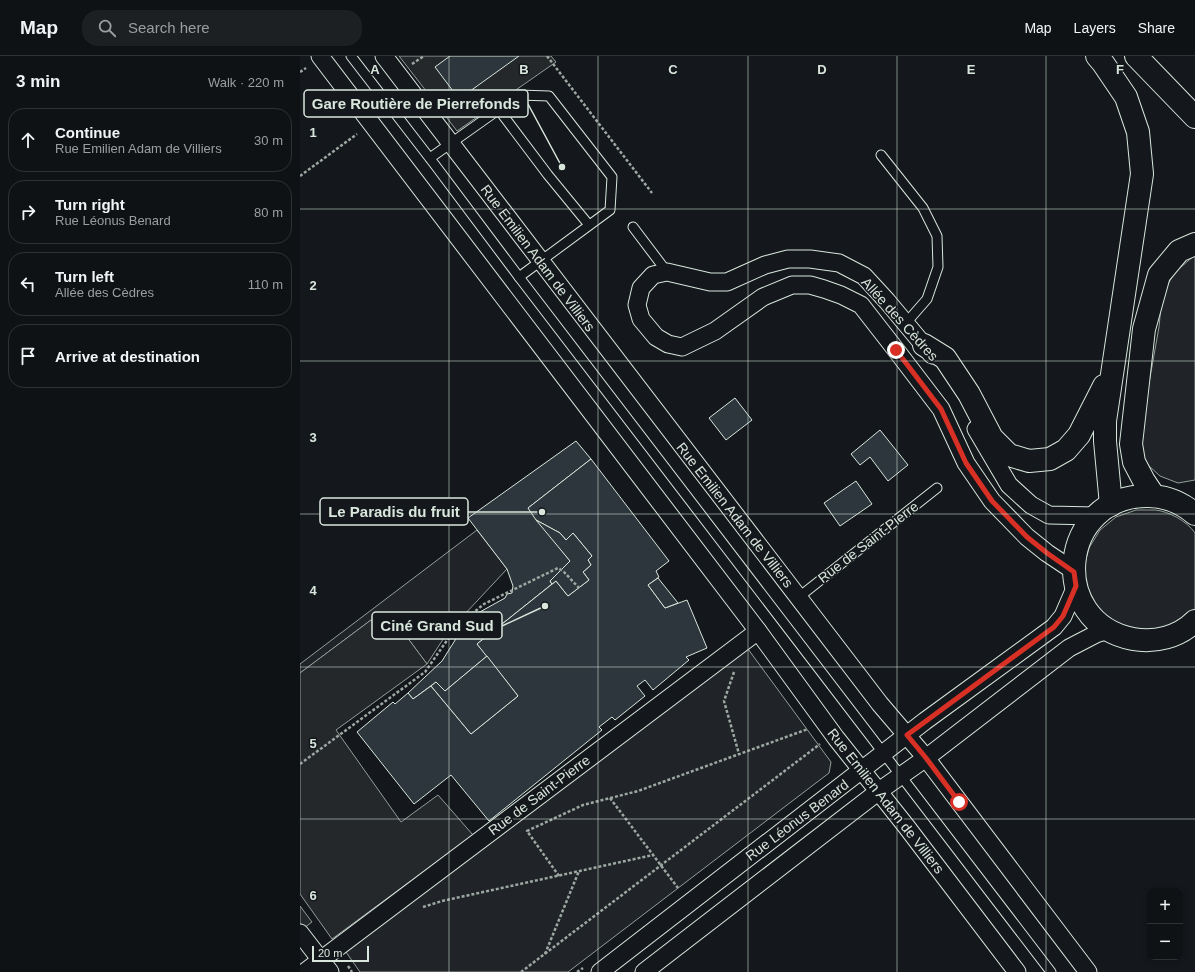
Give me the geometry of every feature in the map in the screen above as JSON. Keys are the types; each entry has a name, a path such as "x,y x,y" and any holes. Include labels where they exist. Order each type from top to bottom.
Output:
{"main road":[{"path":"1097,56 1126,97 1138,132 1142,174 1105,421 1103,511"},
{"path":"1136,56 1195,117"},
{"path":"1154,496 1134,462 1131,444 1144,329 1159,275 1179,251 1195,244"},
{"path":"924,345 945,358 969,394 992,438 1009,455 1029,461 1050,459 1066,450 1079,435 1113,368"},
{"path":"1190,505 1154,496 1140,496 1125,499 1103,511 1084,532 1078,544 1074,558 1077,589 1084,605 1095,619 1109,630 1124,637 1141,640 1158,640 1174,635 1193,625"}],"street":[{"name":"Rue Emilien Adam de Villiers","path":"384,56 880,704 926,758 1088,972"},
{"name":"Rue Emilien Adam de Villiers","path":"314,61 758,631 836,738 879,791 1017,972"},
{"name":"Allée des Cèdres","path":"1075,579 1027,537 992,501 966,463 941,409 860,305 841,295 810,285 792,286 763,297 715,331 682,347 668,344 656,337 641,319 637,305 641,288 653,275 667,272 710,282 727,282 765,265 788,259 810,259 839,263 864,276 906,323 945,371 1009,485 1031,505 1049,515 1103,511"},
{"name":"Rue Léonus Benard","path":"600,972 907,735 1054,627 1063,616 1075,579"},
{"name":"Rue Léonus Benard","path":"644,972 879,791 926,758 1069,648 1096,634 1109,630"},
{"name":"Rue de Saint-Pierre","path":"325,966 758,631"},
{"path":"300,933 325,966 305,972"}],"lane":[{"path":"351,56 1051,972"},
{"path":"430,158 519,95 549,96 612,177 610,210 520,277"},
{"path":"499,110 548,175 589,225"},
{"path":"881,155 923,208 937,236 938,267 927,299 906,323"},
{"path":"633,228 667,272"},
{"name":"Rue de Saint-Pierre","path":"798,597 937,488"}],"path":[{"path":"408,67 424,56"},
{"path":"547,56 652,193"},
{"path":"300,72 314,61"},
{"path":"300,176 358,133"},
{"path":"300,764 425,672 457,626 484,604 558,568 564,572 579,588"},
{"path":"734,671 724,701 739,754"},
{"path":"558,876 527,831 583,805 638,791 811,728"},
{"path":"521,972 822,742"},
{"path":"610,798 681,892"},
{"path":"419,908 442,901 653,855"},
{"path":"545,954 579,871"}],"shaded area":[{"path":"399,56 551,56 556,62 457,131"},
{"path":"1195,255 1195,480 1178,483 1160,476 1148,465 1141,451 1140,434 1159,327 1162,296 1174,273"},
{"path":"1136,510 1155,510 1166,512 1187,524 1195,533 1195,610 1186,620 1148,634 1110,621 1095,606 1087,588 1084,567 1089,548 1100,530 1116,517"},
{"path":"477,530 507,569 451,627 427,664 395,621 381,631 371,620 300,673 300,664"},
{"path":"371,620 381,631 395,621 427,664 336,730 401,822 438,795 473,835 332,939 300,894 300,673"},
{"path":"748,649 831,762 829,773 568,972 360,972 346,952"},
{"path":"300,906 312,922 300,931"}],"building":[{"path":"450,56 519,56 459,99 435,67"},
{"path":"735,398 752,420 726,440 709,418"},
{"path":"880,430 908,465 888,481 870,457 860,465 851,454"},
{"path":"576,441 591,459 528,508 570,561 550,581 552,584 477,644 487,656 445,691 436,682 413,699 408,693 442,661 469,618 505,598 507,594 512,593 513,586 507,569 468,518"},
{"path":"591,459 669,561 656,571 659,577 648,585 665,608 687,600 707,648 686,657 689,660 653,690 645,680 637,686 645,696 615,720 612,717 599,727 602,730 489,821 451,775 414,804 357,732 393,702 395,704 408,693 413,699 431,686 471,734 518,696 477,644 556,581 568,596 589,580 583,572 591,565 588,560 592,556 573,533 566,540 560,533 536,520 528,508"},
{"path":"856,481 872,504 840,526 824,503"},
{"path":"536,520 560,533 566,540 573,533 592,556 588,560 591,565 583,572 589,580 568,596 556,581 552,584 550,581 570,561"},
{"path":"658,578 678,603 665,608 648,585"},
{"path":"487,656 518,696 471,734 431,686 436,682 445,691"}],"place":[{"name":"Gare Routière de Pierrefonds","path":"562,167"},
{"name":"Le Paradis du fruit","path":"542,512"},
{"name":"Ciné Grand Sud","path":"545,606"}],"route":[{"path":"896,350 941,409 966,463 992,501 1027,537 1074,572 1076,586 1063,616 1054,627 907,735 959,802"}]}
